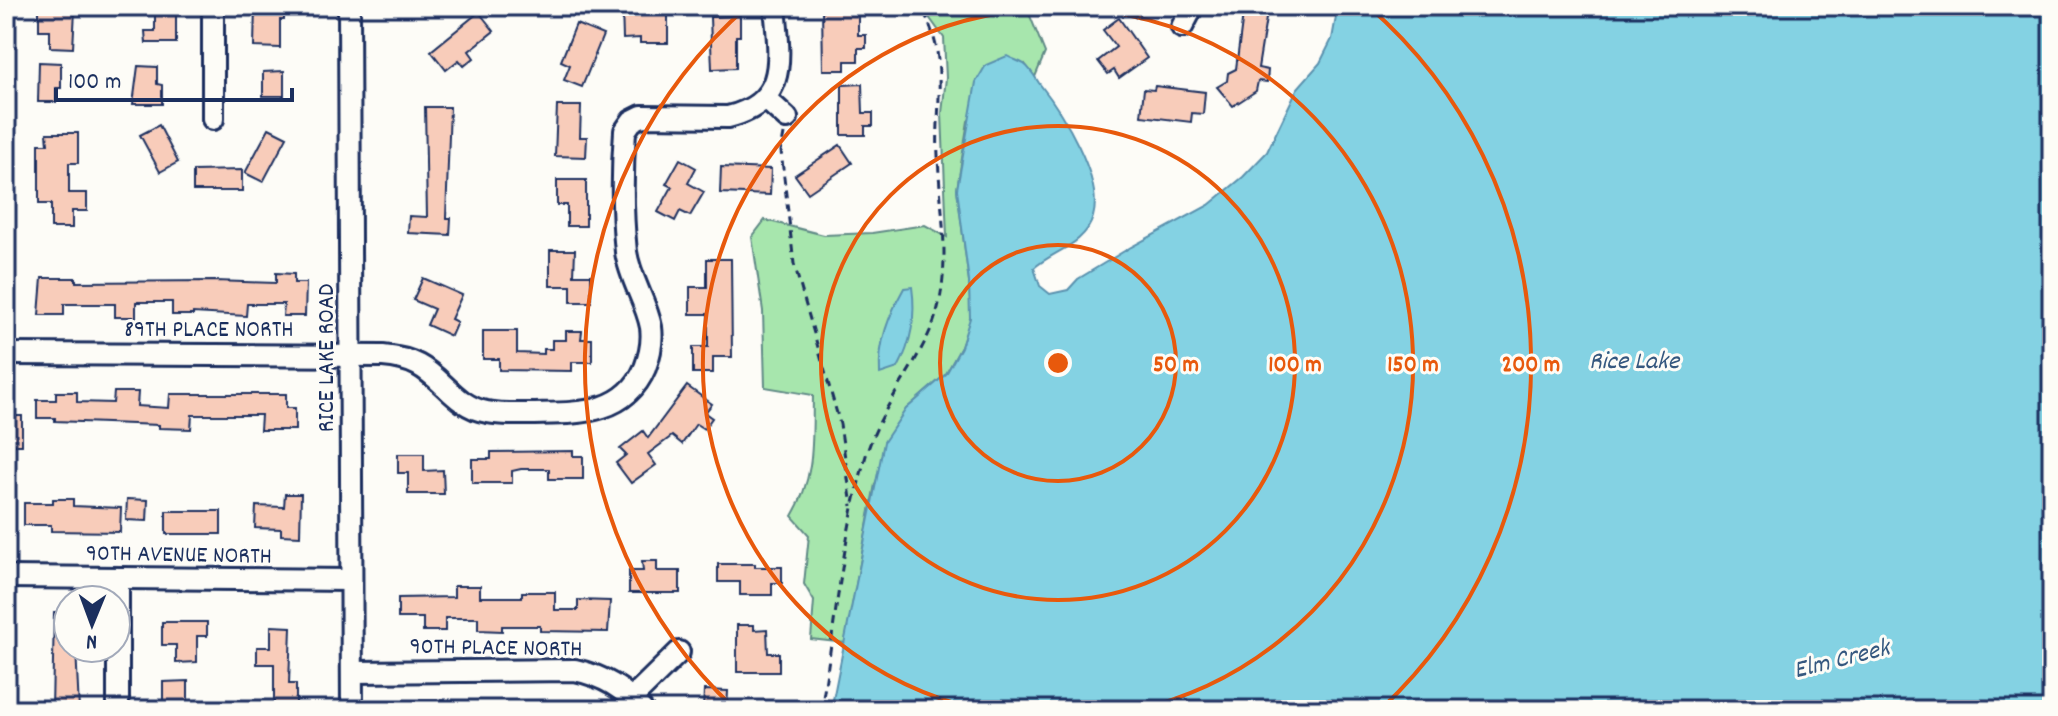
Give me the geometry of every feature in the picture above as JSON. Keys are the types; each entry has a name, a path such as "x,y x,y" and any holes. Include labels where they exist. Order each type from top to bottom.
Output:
{"street":[{"path":"213,6 213,119"},
{"name":"RICE LAKE ROAD","path":"349,6 352,710"},
{"path":"775,6 779,58 777,75 766,99 787,118"},
{"path":"1182,27 1193,6"},
{"name":"89TH PLACE NORTH","path":"6,354 351,355 401,358 418,365 464,403 484,412 586,413 618,401 633,388 642,376 652,344 651,327 631,276 626,253 625,131 632,121 642,116 728,117 766,99"},
{"name":"90TH AVENUE NORTH","path":"6,577 351,580"},
{"path":"118,578 118,710"},
{"path":"637,704 679,652"},
{"name":"90TH PLACE NORTH","path":"352,672 575,670 596,674 616,685 637,704"}],"path":[{"path":"821,710 852,512 866,455 878,424 922,348 942,287 943,228 937,153 938,65 932,31 922,6"},
{"path":"787,118 781,151 794,264 840,424 852,491 852,512"}],"green space":[{"path":"921,6 1026,6 1045,53 1035,77 1025,64 968,121 957,189 971,318 961,347 946,374 906,409 875,484 845,643 811,639 814,601 804,584 809,535 792,516 809,472 813,395 765,387 763,311 752,237 765,220 824,235 872,233 925,225 947,237 942,113 946,78 944,38"}],"water":[{"name":"Rice Lake","path":"1338,6 2052,6 2052,710 831,710 884,442 906,409 946,374 961,347 970,318 969,282 957,189 976,82 986,65 1007,56 1028,68 1069,128 1087,166 1095,202 1089,227 1076,241 1034,268 1040,286 1050,294 1068,290 1078,279 1131,247 1209,205 1243,177 1267,152 1297,89 1320,63 1332,39"},
{"path":"912,287 913,318 907,348 898,368 880,374 881,351 889,319 904,288"}],"building":[{"path":"255,6 284,6 284,20 280,20 280,48 254,47"},
{"path":"622,6 668,6 668,43 640,43 640,38 623,39"},
{"path":"822,6 858,6 858,35 866,35 866,48 858,48 858,61 845,61 845,70 823,70"},
{"path":"1244,6 1268,6 1258,68 1268,70 1267,82 1258,81 1256,91 1233,106 1217,87 1227,81 1228,73 1236,69"},
{"path":"39,10 75,10 73,48 50,47 50,30 39,30"},
{"path":"479,12 494,31 469,51 474,58 464,66 459,60 446,70 431,51"},
{"path":"155,13 176,13 176,43 146,43 145,31 155,31"},
{"path":"740,16 740,36 736,36 736,68 712,69 710,17"},
{"path":"1119,18 1147,58 1119,78 1114,70 1108,74 1098,61 1116,47 1103,30"},
{"path":"576,24 603,35 582,87 564,80 570,65 561,61"},
{"path":"39,62 61,63 61,88 56,88 56,102 38,102"},
{"path":"138,66 157,67 157,84 162,85 162,104 133,104"},
{"path":"284,71 284,96 263,96 263,72"},
{"path":"862,84 863,113 873,113 873,126 865,126 865,135 842,135 842,85"},
{"path":"1155,86 1205,92 1203,114 1192,113 1191,122 1141,116 1144,89 1154,90"},
{"path":"557,106 581,106 580,137 587,137 586,157 555,156"},
{"path":"425,107 450,107 446,218 451,218 450,235 408,233 409,216 427,217"},
{"path":"159,125 178,162 160,172 140,135"},
{"path":"269,128 287,137 263,182 245,173"},
{"path":"47,133 78,133 78,163 69,163 69,193 87,193 87,211 72,211 72,228 51,228 51,204 39,204 39,144 48,144"},
{"path":"840,145 852,163 808,193 795,175"},
{"path":"680,159 696,168 688,183 704,192 690,216 680,211 675,221 658,212 672,187 666,184"},
{"path":"721,167 771,169 770,195 720,193"},
{"path":"242,170 242,191 193,191 193,171"},
{"path":"557,180 586,180 586,226 567,226 567,205 557,205"},
{"path":"550,250 575,250 574,275 591,275 591,302 571,302 571,286 550,286"},
{"path":"707,259 731,259 732,357 713,357 713,373 693,373 693,347 708,347 708,314 690,314 690,287 707,287"},
{"path":"276,273 294,274 294,283 306,283 305,316 283,316 284,304 247,304 246,316 172,315 172,302 136,302 136,317 115,317 115,304 64,304 64,315 39,315 42,278 76,278 76,282 276,283"},
{"path":"423,278 462,295 451,319 457,322 451,336 427,325 434,309 413,300"},
{"path":"483,331 517,331 517,353 544,354 544,349 552,349 552,340 566,340 566,331 582,331 581,339 592,339 592,362 572,362 572,371 499,370 499,359 483,359"},
{"path":"687,386 712,404 705,413 712,418 704,429 696,424 682,444 672,436 648,454 656,465 631,483 616,463 626,455 620,449 643,431 648,438"},
{"path":"56,392 77,392 77,402 113,403 114,392 138,392 137,406 169,408 170,394 286,394 286,408 295,408 295,430 260,430 261,415 192,415 191,429 37,418 37,400 56,400"},
{"path":"6,416 22,416 22,445 6,445"},
{"path":"573,451 573,456 583,456 583,479 549,479 549,469 521,469 512,471 512,483 472,483 472,459 491,459 491,452"},
{"path":"398,454 424,454 424,471 443,470 444,494 408,494 408,473 398,473"},
{"path":"285,494 301,494 300,536 281,535 281,529 255,528 256,506 284,507"},
{"path":"53,499 73,499 73,506 121,508 120,532 51,531 51,525 24,525 24,503 53,503"},
{"path":"127,499 148,500 147,521 126,520"},
{"path":"166,511 221,511 221,534 166,534"},
{"path":"642,561 657,561 657,571 680,571 680,593 629,593 629,571 643,571"},
{"path":"718,564 782,567 782,583 772,583 772,595 740,595 740,582 718,582"},
{"path":"454,586 480,586 480,597 522,597 522,592 555,592 555,610 578,610 578,600 610,601 608,632 540,631 540,626 502,626 502,631 478,630 478,618 445,618 445,631 423,631 423,618 398,618 398,598 454,597"},
{"path":"162,622 207,622 207,636 197,636 197,662 176,663 176,645 162,645"},
{"path":"737,625 754,625 754,630 767,629 768,653 779,653 779,672 737,672"},
{"path":"271,626 291,627 289,684 296,684 296,710 274,710 274,664 257,664 257,647 271,647"},
{"path":"53,664 77,664 79,710 52,710"},
{"path":"188,681 188,710 169,710 169,702 163,702 163,682"},
{"path":"704,690 728,691 727,710 703,710"}],"water label":[{"name":"Elm Creek","path":"1841,657"}]}
